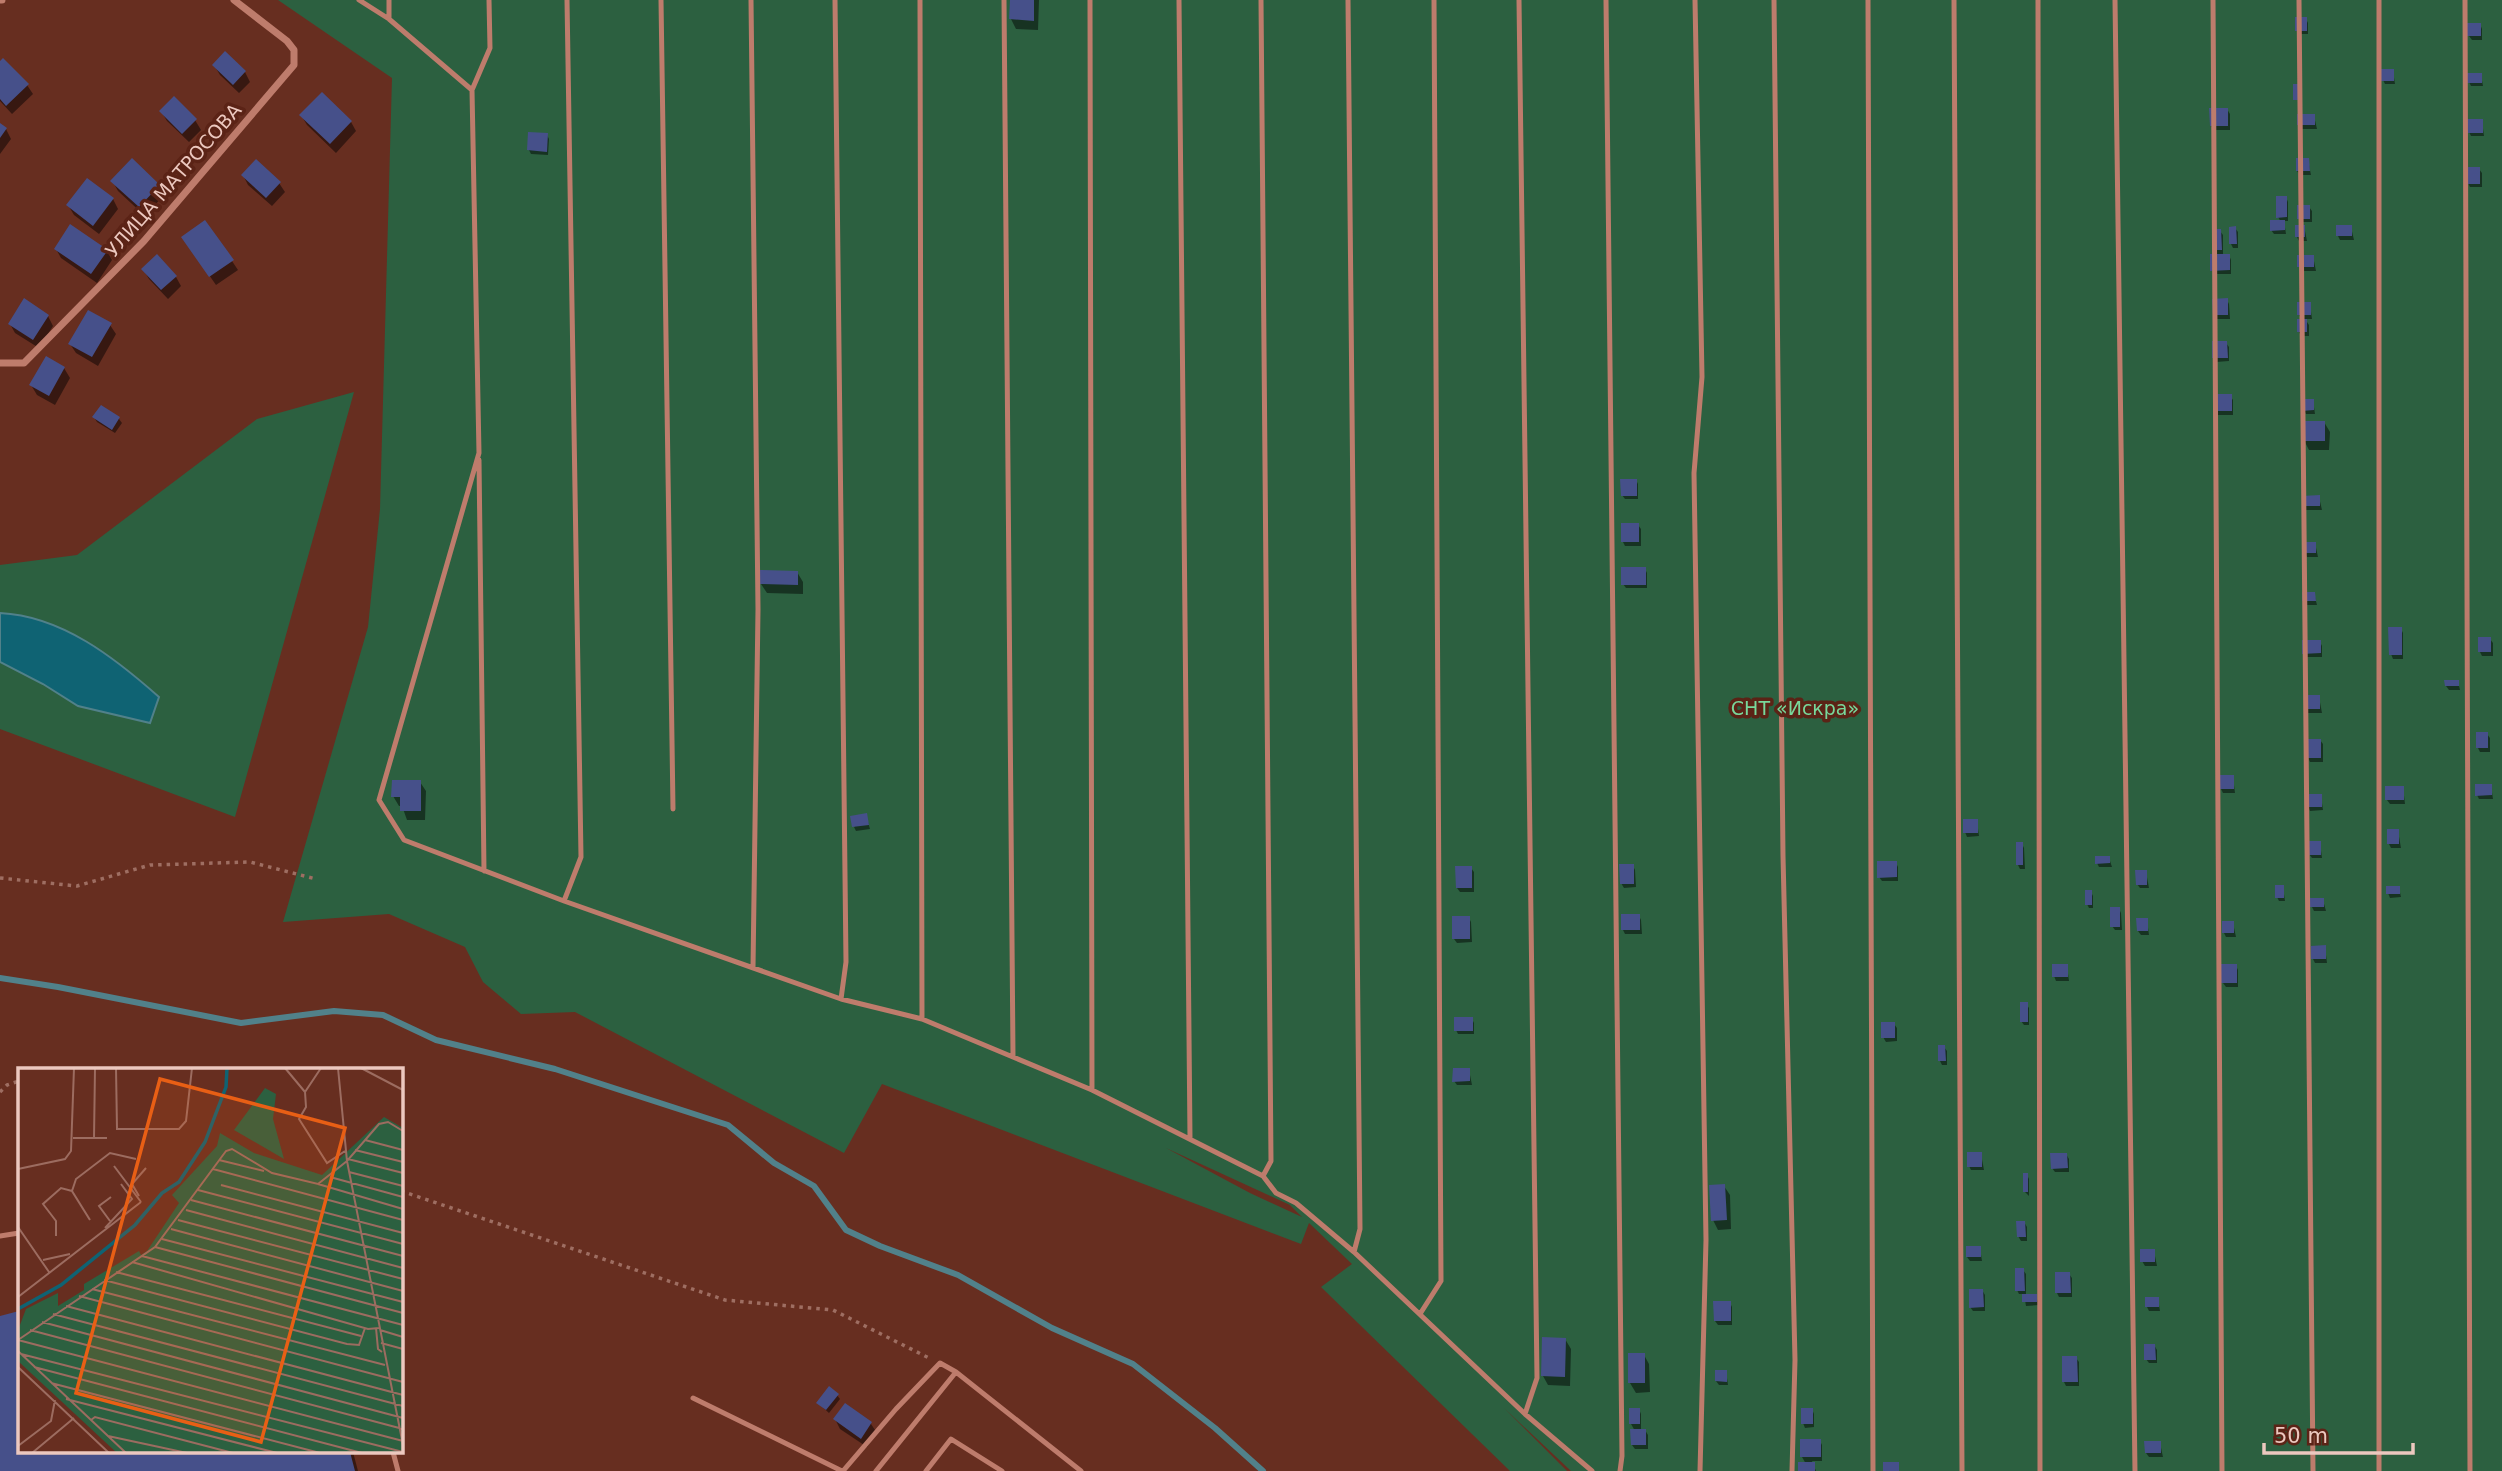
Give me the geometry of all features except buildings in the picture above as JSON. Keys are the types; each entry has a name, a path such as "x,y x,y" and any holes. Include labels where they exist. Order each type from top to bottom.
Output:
{"street":[{"name":"УЛИЦА МАТРОСОВА","path":"0,363 24,363 144,241 294,65 294,50 287,41 234,0"}],"lane":[{"path":"359,0 388,19 472,90"},
{"path":"388,19 390,0"},
{"path":"484,871 472,90 490,48 489,0"},
{"path":"564,901 581,857 567,0"},
{"path":"661,0 673,809"},
{"path":"751,0 758,596 753,968"},
{"path":"835,0 846,962 841,999"},
{"path":"919,0 922,1019"},
{"path":"1004,0 1013,1056"},
{"path":"1090,0 1092,1090"},
{"path":"1180,0 1190,1138"},
{"path":"1261,0 1271,1161 1263,1176"},
{"path":"1348,0 1360,1229 1354,1252"},
{"path":"1419,1314 1441,1281 1434,0"},
{"path":"1519,0 1537,1378 1525,1414"},
{"path":"1606,0 1622,1401 1620,1471"},
{"path":"1695,0 1702,377 1694,473 1706,1240 1700,1471"},
{"path":"1774,0 1783,856 1795,1360 1792,1471"},
{"path":"1868,0 1873,1471"},
{"path":"1954,0 1962,1471"},
{"path":"2038,0 2040,1471"},
{"path":"2115,0 2135,1471"},
{"path":"2213,0 2222,1471"},
{"path":"2299,0 2313,1471"},
{"path":"2379,0 2379,1471"},
{"path":"2465,0 2470,1471"},
{"path":"479,453 379,800 404,840 564,901 841,999 922,1019 1092,1090 1263,1176 1276,1193 1296,1203 1354,1252 1525,1414 1592,1471"},
{"path":"0,1236 18,1233"},
{"path":"693,1398 843,1471 940,1363 956,1372 1081,1471"},
{"path":"876,1471 956,1372"},
{"path":"926,1471 951,1440 1002,1471"},
{"path":"394,1454 398,1471"}],"path":[{"path":"0,878 78,886 150,865 250,862 316,879"},
{"path":"0,1092 7,1085 18,1082"},
{"path":"402,1191 725,1300 832,1310 940,1363"}],"green space":[{"name":"СНТ «Искра»","path":"278,0 2502,0 2502,1471 1571,1471 1504,1408 1567,1471 1510,1471 1321,1287 1352,1264 1309,1223 1301,1244 882,1084 844,1153 575,1012 521,1014 483,982 465,947 389,914 283,922 368,627 380,509 392,78","holes":["1166,1148 1290,1205 1302,1217 1250,1193"]},
{"path":"354,392 235,817 0,729 0,565 77,555 257,419"}],"water":[{"path":"0,613 45,622 106,654 159,697 150,723 78,706 0,662"}],"waterway":[{"path":"0,978 241,1023 334,1011 383,1015 436,1040 555,1069 728,1125 774,1163 814,1186 846,1230 880,1246 958,1275 1052,1328 1133,1364 1215,1428 1263,1471"}]}
